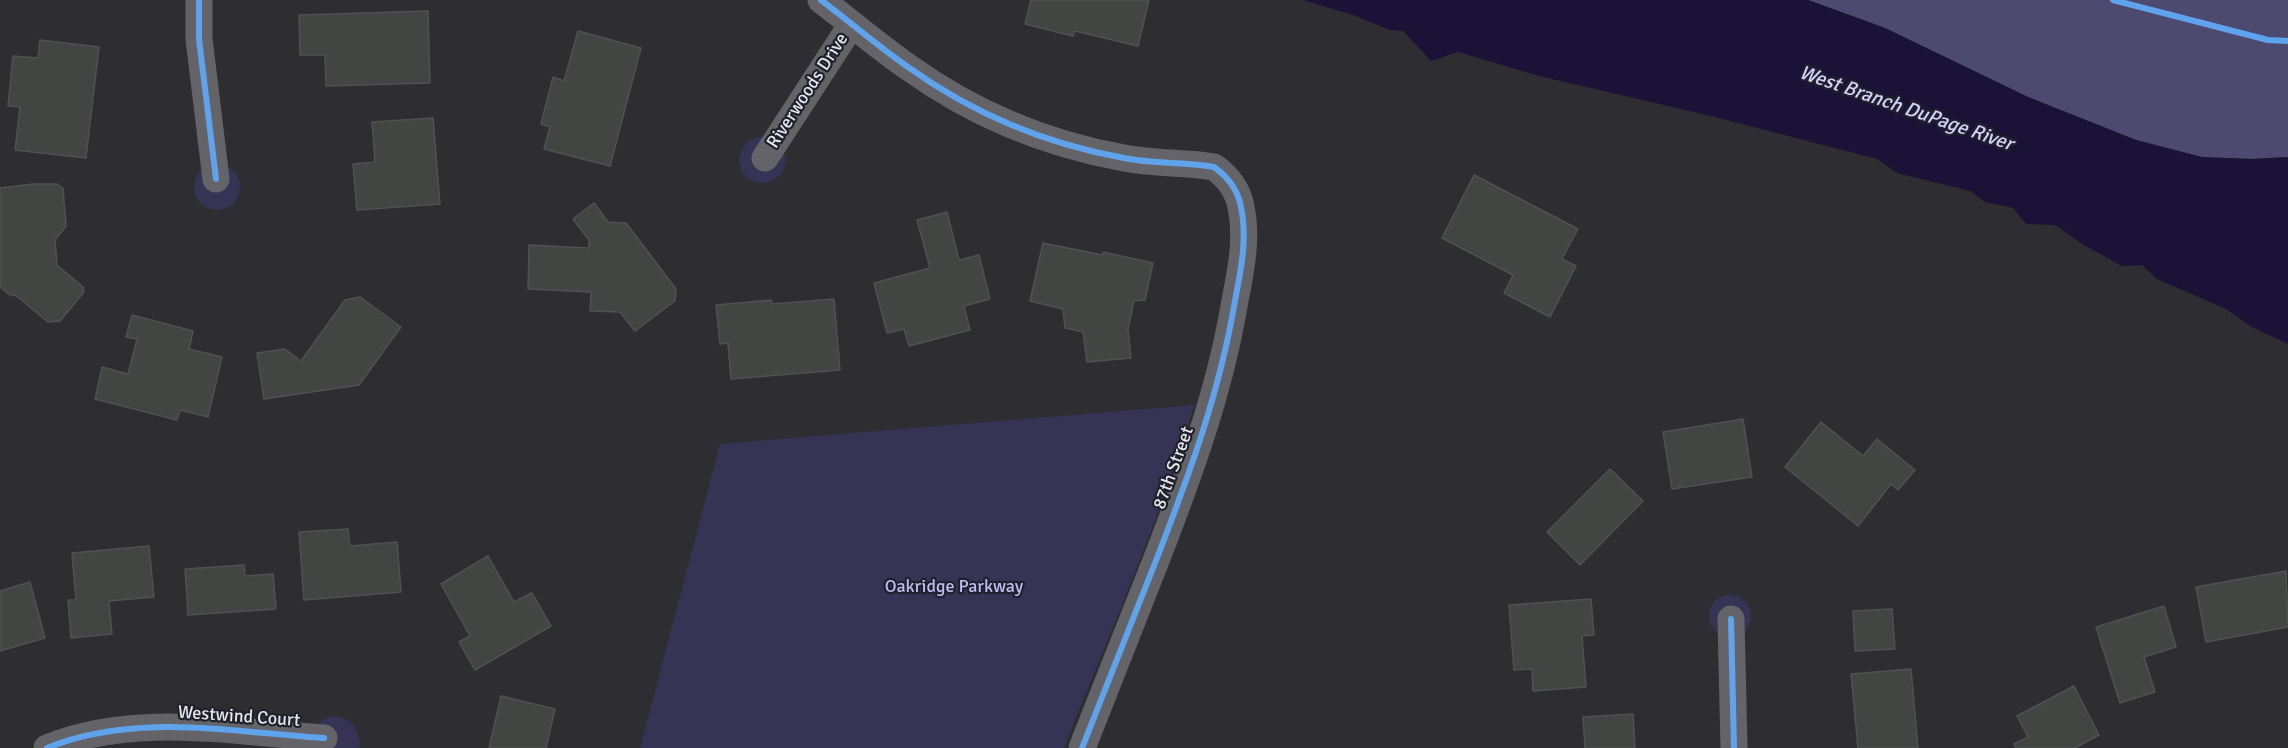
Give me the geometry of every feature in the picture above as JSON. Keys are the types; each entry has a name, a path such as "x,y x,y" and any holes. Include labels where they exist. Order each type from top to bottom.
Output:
{"street":[{"path":"198,0 200,39 216,179"},
{"name":"Riverwoods Drive","path":"821,0 908,67 945,91 1022,130 1125,159 1214,167 1224,174 1234,186"},
{"name":"Riverwoods Drive","path":"765,159 852,24"},
{"name":"87th Street","path":"1082,748 1192,466 1228,346 1244,236 1241,206 1234,186"},
{"path":"1731,619 1734,748"},
{"name":"Westwind Court","path":"47,748 92,734 141,727 197,728 324,738"}],"green space":[{"path":"762,137 778,144 785,160 778,176 762,183 746,176 739,160 746,144"},
{"path":"217,164 226,165 234,170 239,178 239,196 234,204 226,209 217,210 208,209 200,204 195,196 194,187 195,178 200,170 208,165"},
{"name":"Oakridge Parkway","path":"1194,405 1149,535 1064,748 640,748 720,444"},
{"path":"1730,595 1745,601 1751,616 1745,631 1730,637 1715,631 1709,616 1715,601"},
{"path":"335,716 351,723 359,736 360,748 309,748 318,723"}],"shaded area":[{"path":"1808,0 2288,0 2288,157 2252,159 2202,157 2136,140 2028,97 1885,28"}],"water":[{"name":"West Branch DuPage River","path":"1303,0 1808,0 1885,28 2028,97 2136,140 2202,157 2252,159 2288,157 2288,344 2252,327 2226,309 2157,279 2142,265 2122,266 2082,244 2055,225 2026,224 2013,208 1985,202 1970,191 1897,173 1877,159 1711,116 1539,76 1458,52 1431,61 1403,31 1390,30 1353,15"}],"building":[{"path":"1031,0 1149,0 1138,46 1075,31 1073,36 1025,24"},
{"path":"428,11 430,83 326,86 325,55 300,55 299,15"},
{"path":"578,31 641,48 610,166 544,149 550,127 541,124 553,77 564,81"},
{"path":"40,40 99,47 86,158 15,150 20,107 8,106 13,56 38,58"},
{"path":"433,118 440,204 357,210 353,164 375,162 372,122"},
{"path":"1474,175 1578,229 1562,259 1576,266 1550,317 1504,293 1513,275 1442,238"},
{"path":"57,184 63,188 66,226 55,240 57,265 83,287 84,292 60,321 48,322 15,295 10,295 0,287 0,188"},
{"path":"594,203 608,222 626,223 676,289 675,301 635,331 620,312 590,311 591,292 528,289 529,245 589,248 589,240 573,219"},
{"path":"947,212 959,260 979,255 990,299 964,306 970,330 909,346 904,329 887,333 874,283 930,268 917,220"},
{"path":"1043,243 1103,255 1103,252 1153,263 1145,300 1134,301 1128,329 1131,358 1087,362 1083,332 1065,328 1063,309 1030,301"},
{"path":"360,297 401,327 359,385 264,399 257,353 285,349 301,361 345,300"},
{"path":"834,299 840,370 731,379 728,343 720,344 716,305 771,300 772,304"},
{"path":"132,315 193,331 189,349 222,357 208,417 180,410 177,420 95,399 102,367 128,374 137,339 126,337"},
{"path":"1743,419 1752,477 1672,489 1663,432"},
{"path":"1821,422 1863,456 1877,439 1915,470 1898,490 1891,484 1858,526 1785,467"},
{"path":"1610,469 1643,501 1580,565 1547,532"},
{"path":"348,529 350,546 397,542 401,592 304,600 299,532"},
{"path":"149,546 154,597 109,601 112,634 71,638 68,600 76,600 72,553"},
{"path":"488,556 514,602 532,593 551,626 475,670 459,642 470,636 441,584"},
{"path":"244,565 245,576 273,574 276,609 188,615 185,569"},
{"path":"2286,571 2288,627 2206,642 2196,587"},
{"path":"30,582 45,638 0,651 0,591"},
{"path":"1591,599 1594,635 1582,636 1586,687 1533,691 1532,669 1514,670 1509,605"},
{"path":"2164,606 2176,647 2144,657 2155,692 2120,703 2096,627"},
{"path":"1892,609 1895,649 1855,651 1853,611"},
{"path":"1911,669 1918,748 1858,748 1851,674"},
{"path":"2074,686 2099,735 2075,748 2016,748 2014,744 2028,737 2017,716"},
{"path":"501,696 555,709 546,748 489,748"},
{"path":"1633,714 1635,748 1585,748 1583,717"}],"cycle path":[{"path":"199,0 199,39 216,179"},
{"path":"821,0 932,84 1011,125 1095,152 1135,160 1214,167 1232,184 1240,201 1244,232 1241,269 1228,339 1211,403 1169,527 1082,748"},
{"path":"2113,0 2268,40 2288,41"},
{"path":"1731,619 1734,748"},
{"path":"47,748 80,737 114,730 149,727 219,729 324,738"}]}
